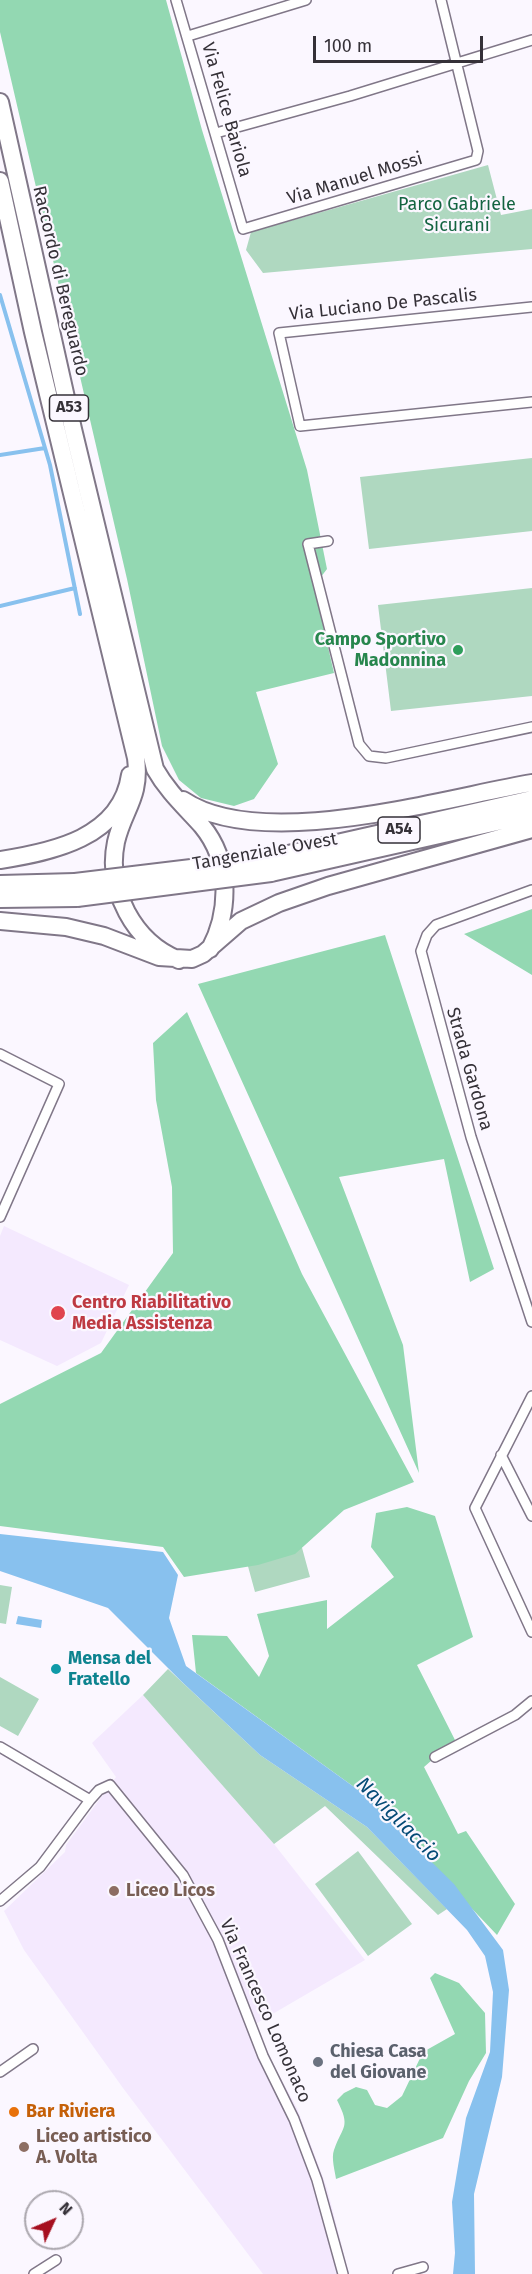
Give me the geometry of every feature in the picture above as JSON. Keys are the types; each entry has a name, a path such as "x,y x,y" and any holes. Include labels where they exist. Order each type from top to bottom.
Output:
{"highway":[{"name":"Raccordo di Bereguardo","path":"0,102 133,717"},
{"name":"Raccordo di Bereguardo","path":"0,181 33,332 133,717"},
{"path":"0,229 33,332"},
{"name":"A53","path":"133,717 162,782 173,798 202,826 218,853 225,905 222,922 210,949"},
{"name":"A53","path":"133,717 138,779 135,796 116,842 116,882 123,905 138,930 163,952 179,960"},
{"path":"0,860 42,853 71,844 106,820 120,802 129,779 133,717"},
{"path":"162,782 187,803 217,815 242,819 303,822 373,814 532,783"},
{"name":"Tangenziale Ovest","path":"269,866 532,799"},
{"name":"Tangenziale Ovest","path":"0,899 269,866 532,813"},
{"path":"0,921 85,931 159,957 179,960 196,957 210,949 241,921 288,899 532,829"},
{"name":"Tangenziale Ovest","path":"0,884 76,890"}],"street":[{"name":"Via Felice Bariola","path":"176,0 243,229"},
{"path":"188,36 306,0"},
{"path":"441,0 458,62"},
{"path":"216,133 532,40"},
{"name":"Via Manuel Mossi","path":"243,229 476,160 478,151 458,62"},
{"name":"Via Luciano De Pascalis","path":"532,307 279,333 300,426 532,402"},
{"path":"328,541 308,544 359,744 369,756 386,758 532,727"},
{"name":"Strada Gardona","path":"532,890 436,925 426,935 421,951 471,1137 532,1322"},
{"path":"0,1054 59,1084 0,1217"},
{"path":"532,1396 475,1508 532,1632"},
{"path":"501,1455 532,1516"},
{"path":"435,1757 515,1715 532,1701"},
{"path":"0,1747 90,1800 40,1867 0,1901"},
{"name":"Via Francesco Lomonaco","path":"90,1800 99,1790 110,1785 183,1875 218,1940 262,2056 294,2119 317,2180 343,2274"},
{"path":"0,2072 33,2049"},
{"path":"34,2274 56,2260"},
{"path":"398,2274 423,2267"}],"shaded area":[{"name":"Centro Riabilitativo Media Assistenza","path":"4,1226 129,1285 101,1343 57,1366 0,1340 0,1236"},
{"path":"143,1695 274,1844 365,1960 252,2026 297,2108 327,2188 349,2274 263,2274 123,2088 24,1950 4,1911 65,1852 66,1845 116,1777 92,1743"}],"green space":[{"path":"0,0 166,0 202,130 307,470 327,569 314,586 334,673 256,692 278,764 254,799 234,806 201,798 179,780 162,746 127,579 0,32"},
{"name":"Parco Gabriele Sicurani","path":"488,165 501,215 532,209 532,249 263,273 246,250 251,232"},
{"path":"532,458 532,531 369,549 360,477"},
{"name":"Campo Sportivo Madonnina","path":"532,588 532,696 391,711 378,605"},
{"path":"532,909 532,975 464,934"},
{"path":"385,935 494,1269 470,1282 444,1159 339,1177 403,1345 419,1473 198,984"},
{"path":"187,1012 302,1274 414,1482 344,1510 295,1554 258,1565 184,1577 163,1547 0,1526 0,1404 101,1353 173,1253 172,1187 156,1100 153,1043"},
{"path":"407,1507 435,1516 473,1637 417,1665 455,1740 424,1767 458,1834 466,1831 515,1904 497,1935 361,1792 196,1673 192,1635 227,1636 259,1677 269,1656 257,1614 327,1600 327,1629 394,1577 371,1547 376,1513"},
{"path":"301,1544 310,1577 255,1592 246,1559"},
{"path":"0,1585 12,1587 6,1624 0,1623"},
{"path":"168,1669 260,1755 367,1827 447,1909 438,1915 325,1806 274,1844 143,1695"},
{"path":"0,1677 39,1699 18,1736 0,1726"},
{"path":"358,1851 412,1924 368,1956 315,1884"},
{"path":"435,1973 459,1983 485,2013 486,2053 469,2081 443,2138 336,2179 333,2153 345,2122 337,2100 344,2093 356,2087 367,2090 375,2105 387,2108 402,2096 423,2052 455,2034 430,1978"}],"water":[{"path":"0,1534 163,1552 178,1575 169,1618 186,1666 361,1792 454,1884 503,1950 509,1990 502,2077 474,2194 475,2274 453,2274 455,2253 452,2202 466,2118 490,2052 493,1992 485,1956 467,1930 367,1827 260,1755 108,1608 0,1571"},
{"path":"18,1616 42,1620 41,1628 16,1624"}],"waterway":[{"path":"0,295 50,465 80,614"},
{"path":"0,455 45,448"},
{"path":"0,606 75,588"}],"place":[{"name":"Campo Sportivo Madonnina","path":"458,650"},
{"name":"Centro Riabilitativo Media Assistenza","path":"58,1313"},
{"name":"Mensa del Fratello","path":"56,1669"},
{"name":"Liceo Licos","path":"114,1891"},
{"name":"Chiesa Casa del Giovane","path":"318,2062"},
{"name":"Bar Riviera","path":"14,2112"},
{"name":"Liceo artistico A. Volta","path":"24,2147"}],"water label":[{"name":"Navigliaccio","path":"398,1820"}]}
